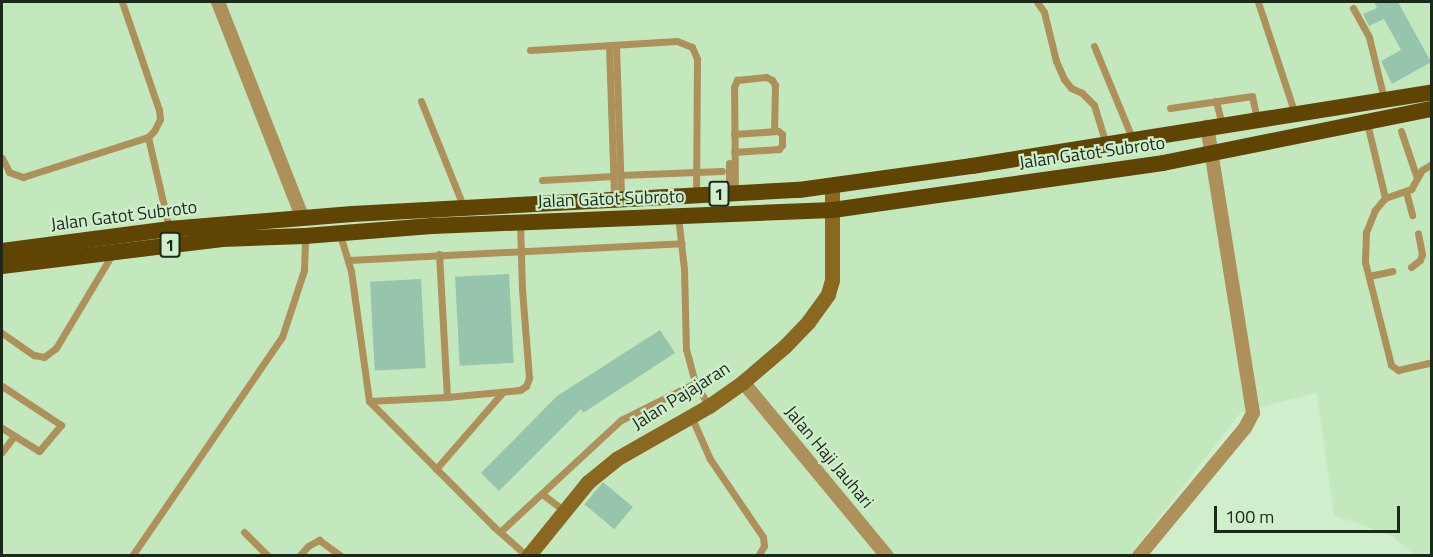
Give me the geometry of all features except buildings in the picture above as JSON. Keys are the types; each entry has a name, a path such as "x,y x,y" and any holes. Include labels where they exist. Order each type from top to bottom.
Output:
{"highway":[{"name":"Jalan Gatot Subroto","path":"2,251 222,239 304,228 352,214 618,201 832,186 1431,92"},
{"name":"Jalan Gatot Subroto","path":"2,266 112,245 169,229 304,228 339,232 520,222 833,210 1151,165 1366,120 1431,109"}],"main road":[{"name":"Jalan Pajajaran","path":"527,555 588,482 616,459 691,416 743,382 785,346 828,294 833,270 832,186"}],"street":[{"path":"218,2 304,228"},
{"path":"1139,555 1245,428 1253,413 1209,154 1214,126"},
{"name":"Jalan Haji Jauhari","path":"743,382 887,555"}],"lane":[{"path":"2,158 9,172 23,177 148,136 158,125 159,110 122,2"},
{"path":"1037,2 1044,12 1064,79 1071,88 1082,93 1094,105 1106,144"},
{"path":"1258,2 1295,114"},
{"path":"1353,8 1369,37 1384,100"},
{"path":"530,50 677,41 692,47 696,53 696,196"},
{"path":"612,45 618,201"},
{"path":"1094,46 1133,140"},
{"path":"732,193 736,80 743,77 766,77 772,80 775,86 774,131"},
{"path":"1170,108 1252,96 1257,120"},
{"path":"422,101 464,208"},
{"path":"1214,126 1216,101"},
{"path":"1366,120 1385,198"},
{"path":"734,134 774,131 782,134 782,145 779,149 734,152"},
{"path":"1401,131 1416,178"},
{"path":"148,136 169,229"},
{"path":"729,163 732,193"},
{"path":"1431,164 1416,178 1406,192 1385,198 1375,210 1366,232 1364,247 1391,365 1398,370 1431,362"},
{"path":"542,180 722,171"},
{"path":"1406,192 1412,215"},
{"path":"678,216 684,332 695,383 709,405"},
{"path":"369,401 502,392 520,390 526,386 529,378 520,222"},
{"path":"136,554 282,337 304,270 304,228"},
{"path":"339,232 349,260 369,401 493,526 527,555"},
{"path":"1411,267 1420,260 1422,254 1418,233"},
{"path":"349,260 681,240"},
{"path":"2,333 34,355 44,357 56,348 112,245"},
{"path":"440,254 447,397"},
{"path":"1369,276 1392,271"},
{"path":"501,531 542,494 561,473 621,420 695,383"},
{"path":"2,386 62,424 39,451 2,428"},
{"path":"436,469 502,392"},
{"path":"691,416 710,459 763,537 764,546 758,555"},
{"path":"2,452 14,436"},
{"path":"542,494 563,510"},
{"path":"244,532 268,555"},
{"path":"299,555 319,540 341,555"}],"shaded area":[{"path":"2,2 1431,2 1431,555 1414,555 1393,536 1334,515 1317,393 1241,412 1130,555 2,555"}]}
